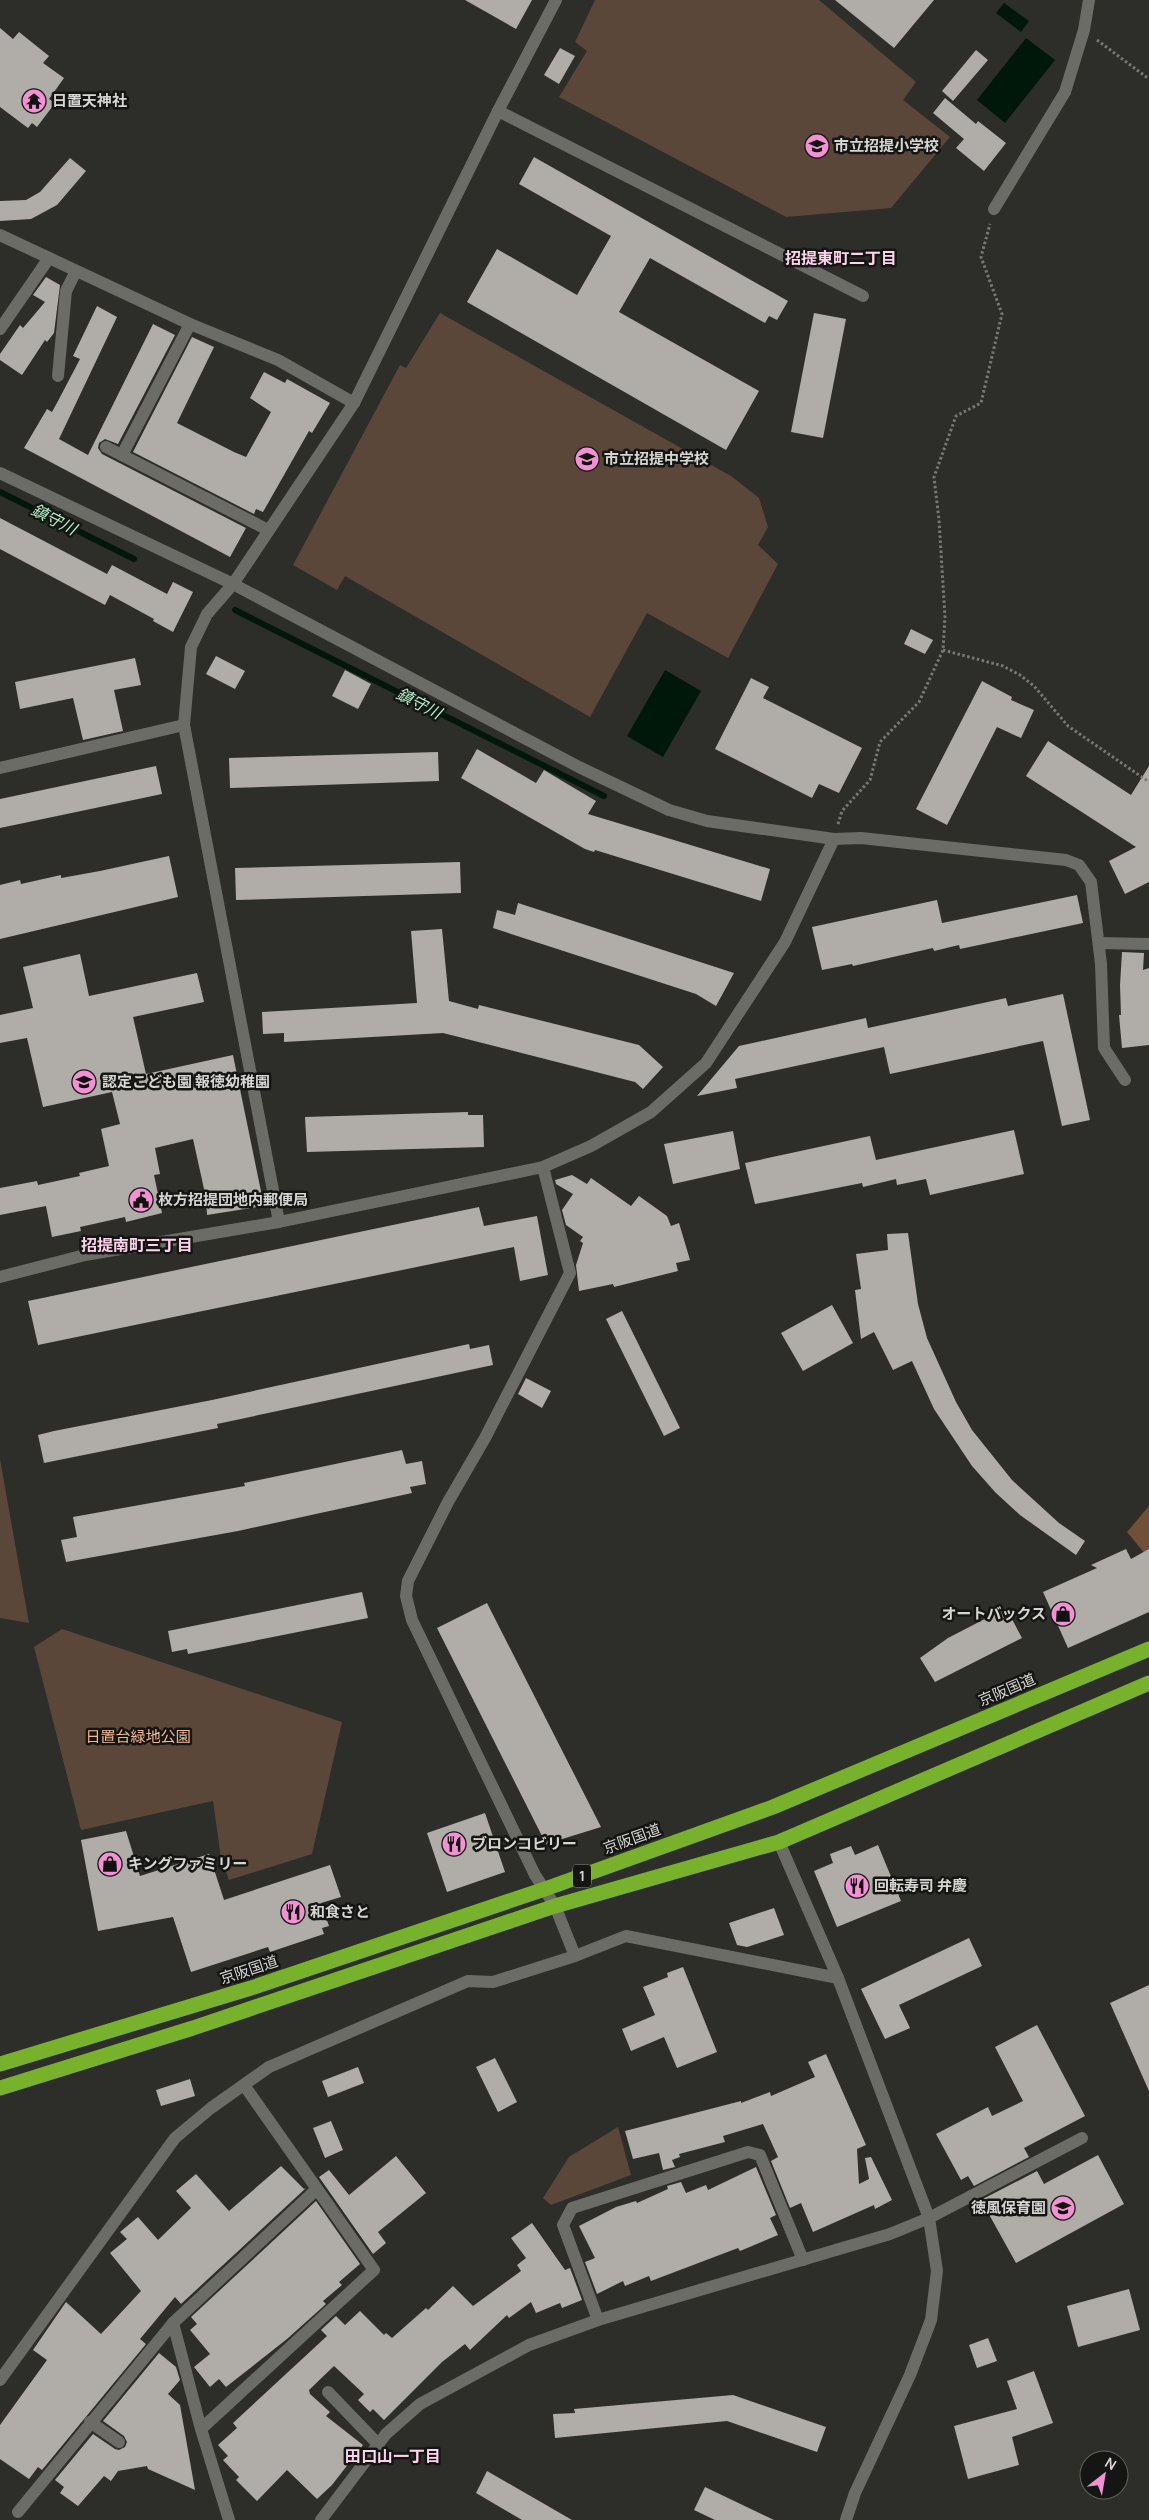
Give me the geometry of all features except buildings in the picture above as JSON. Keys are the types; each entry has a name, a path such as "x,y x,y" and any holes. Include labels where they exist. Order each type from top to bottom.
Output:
{"highway":[{"name":"京阪国道","path":"0,2064 251,1988 544,1889 773,1807 1149,1649"},
{"name":"1","path":"0,2088 193,2028 556,1906 779,1842 1149,1683"}],"street":[{"path":"279,1222 184,725 191,647 207,614 233,584 354,403 498,111 556,0"},
{"path":"994,209 1065,92 1084,30 1089,0"},
{"path":"498,111 862,296"},
{"path":"0,235 190,324 278,360 354,403"},
{"path":"0,329 49,258"},
{"path":"58,376 66,291 76,271"},
{"path":"122,455 190,324"},
{"path":"106,447 268,530"},
{"path":"0,473 233,584 579,766 669,810 707,822 834,839 861,838 1066,860 1079,864 1091,882 1099,943 1104,1048 1125,1080"},
{"path":"0,768 184,725"},
{"path":"0,1277 85,1255 279,1222 543,1167 590,1146 652,1112 706,1063 785,942 834,839"},
{"path":"1099,943 1149,944"},
{"path":"543,1167 570,1273 485,1438 443,1510 408,1581 406,1596 412,1620 535,1875 556,1906 575,1956"},
{"path":"779,1842 838,1978 929,2218 937,2271 931,2320 910,2375 855,2493 846,2520"},
{"path":"0,2380 175,2138 269,2067 468,1981 493,1982 575,1956 626,1936 838,1978"},
{"path":"201,2429 374,2270 244,2085"},
{"path":"321,2520 386,2434 420,2404 529,2345 598,2320 890,2234 929,2218 1082,2138"},
{"path":"598,2320 563,2225 572,2208 748,2152 760,2156 803,2260"},
{"path":"18,2512 173,2323 317,2189"},
{"path":"173,2323 201,2429 229,2520"},
{"path":"328,2392 378,2444"},
{"path":"90,2422 119,2442"}],"path":[{"path":"1084,30 1149,79"},
{"path":"834,839 842,811 870,780 880,742 919,702 943,650 945,617 939,520 934,477 956,416 981,404 1002,314 981,257 994,209"},
{"path":"943,650 1003,666 1020,675 1034,686 1068,726 1149,782"}],"green space":[{"path":"595,0 819,0 916,82 903,100 950,137 891,208 786,217 559,97 587,51 575,42"},
{"path":"440,313 731,476 759,498 768,527 758,545 778,564 728,658 647,613 590,717 345,576 337,590 293,565 400,365 406,368"},
{"path":"0,1459 29,1623 0,1618"},
{"name":"日置台緑地公園","path":"62,1629 342,1722 312,1854 229,1880 221,1858 213,1801 81,1830 34,1647"},
{"path":"618,2127 631,2175 551,2205 543,2198 569,2157"}],"shaded area":[{"path":"1004,3 1029,21 1021,32 996,13"},
{"path":"1026,38 1055,60 1005,123 977,100"},
{"path":"665,670 701,691 663,757 627,736"},
{"path":"1149,1506 1149,1550 1145,1554 1127,1532"}],"waterway":[{"name":"鎮守川","path":"0,492 134,559"},
{"name":"鎮守川","path":"235,610 604,796"}],"place":[{"name":"日置天神社","path":"34,101"},
{"name":"市立招提小学校","path":"817,146"},
{"name":"市立招提中学校","path":"587,459"},
{"name":"認定こども園 報徳幼稚園","path":"84,1082"},
{"name":"枚方招提団地内郵便局","path":"141,1200"},
{"name":"オートバックス","path":"1063,1614"},
{"name":"ブロンコビリー","path":"454,1844"},
{"name":"キングファミリー","path":"110,1864"},
{"name":"回転寿司 弁慶","path":"857,1886"},
{"name":"和食さと","path":"293,1912"},
{"name":"徳風保育園","path":"1063,2208"}],"district":[{"name":"招提東町二丁目","path":"841,258"},
{"name":"招提南町三丁目","path":"137,1245"},
{"name":"田口山一丁目","path":"393,2456"}]}
